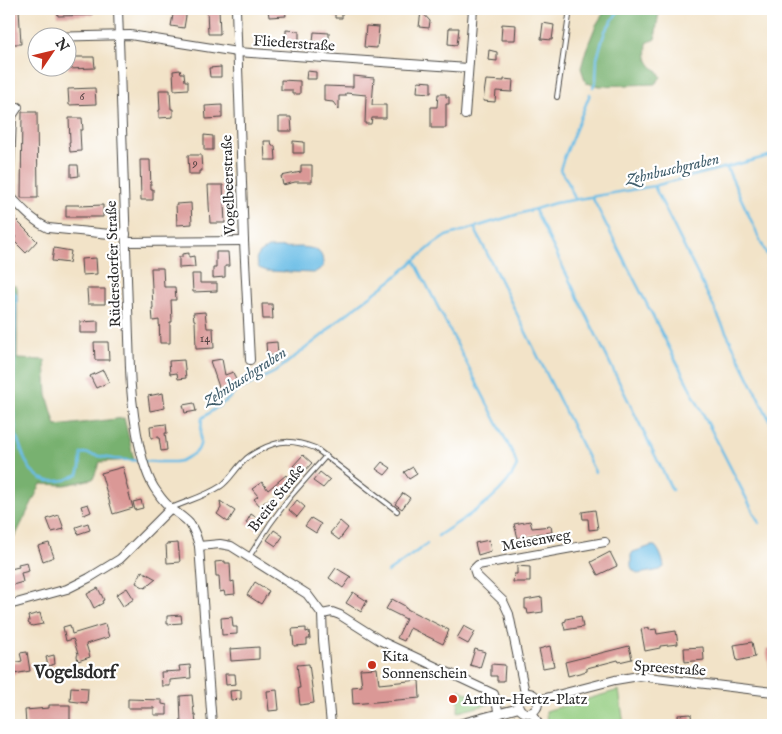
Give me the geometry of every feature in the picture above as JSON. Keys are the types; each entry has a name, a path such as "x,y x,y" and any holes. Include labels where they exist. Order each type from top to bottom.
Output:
{"street":[{"name":"Rüdersdorfer Straße","path":"118,9 130,379 133,410 149,479 156,491 171,508 190,524 196,534 199,546 212,725"},
{"name":"Vogelbeerstraße","path":"236,9 250,360"},
{"path":"465,115 473,9"},
{"name":"Fliederstraße","path":"78,36 130,35 237,52 468,68"},
{"path":"18,107 12,116 9,195 40,224 48,228 110,234 126,238 244,241"},
{"path":"9,605 67,589 89,578 120,559 171,508"},
{"name":"Meisenweg","path":"525,693 509,614 503,601 476,575 474,569 478,565 605,542"},
{"path":"199,546 220,544 231,546 307,594 322,614 331,725"},
{"path":"322,614 332,612 340,615 381,641 494,694 499,714"},
{"name":"Spreestraße","path":"538,700 615,680 639,676 773,692"},
{"path":"529,692 535,695 538,700 536,709 532,712 525,712 519,708 519,699 525,693 529,692"},
{"path":"455,725 519,708"},
{"path":"532,712 539,725"}],"lane":[{"path":"557,97 570,9"},
{"path":"171,508 221,486 231,477 244,460 270,445 286,441 301,443 315,448 397,511"},
{"name":"Breite Straße","path":"249,557 289,498 326,456"}],"green space":[{"path":"606,9 660,9 655,39 647,43 648,59 661,77 655,84 600,86 586,83 581,68 596,25"},
{"path":"9,283 17,287 17,359 45,360 47,395 56,426 124,418 134,460 100,462 93,479 65,485 41,484 16,535 9,538"},
{"path":"459,689 490,704 458,712"},
{"path":"619,690 624,725 547,725 546,711"}],"water":[{"path":"300,247 318,251 322,257 323,267 314,273 267,271 259,268 256,259 260,253 268,248"},
{"path":"655,546 658,550 664,567 660,570 638,574 632,569 631,555 633,552"}],"building":[{"path":"9,9 19,9 21,44 9,44"},
{"path":"57,9 93,9 93,15 58,16"},
{"path":"174,9 187,10 184,28 171,26"},
{"path":"207,9 219,9 220,34 208,34"},
{"path":"268,9 285,9 286,16 269,17"},
{"path":"335,10 342,11 342,18 335,18"},
{"path":"421,11 430,21 429,28 419,27"},
{"path":"543,23 554,25 552,40 541,39"},
{"path":"502,24 516,25 515,40 501,40"},
{"path":"366,26 379,27 377,48 364,47"},
{"path":"449,28 459,28 457,45 448,44"},
{"path":"286,30 299,31 299,43 286,42"},
{"path":"314,32 329,33 329,43 313,42"},
{"path":"489,50 497,52 497,61 488,60"},
{"path":"78,57 94,57 95,68 78,69"},
{"path":"221,67 221,77 210,77 209,68"},
{"path":"180,70 181,73 184,73 185,81 188,81 188,89 174,90 173,71"},
{"path":"307,71 316,72 316,79 306,79"},
{"path":"353,76 374,78 372,105 386,105 386,118 372,118 371,124 365,124 366,95 346,93 346,96 339,96 339,110 333,102 324,101 324,86 353,87"},
{"path":"504,79 513,80 512,92 496,91 495,102 483,101 486,80 504,81"},
{"path":"281,80 300,81 300,94 292,94 292,90 281,90"},
{"path":"418,81 431,82 431,93 417,92"},
{"path":"95,88 96,104 69,105 68,89"},
{"path":"159,90 170,90 173,117 159,118"},
{"path":"438,94 446,94 446,97 449,97 449,104 446,104 446,128 431,128 431,107 437,107"},
{"path":"222,105 222,118 206,119 205,106"},
{"path":"22,112 37,112 38,198 21,198"},
{"path":"279,117 291,117 292,131 279,131"},
{"path":"69,118 82,118 83,130 80,130 81,151 70,152"},
{"path":"204,135 213,136 213,150 204,150"},
{"path":"264,141 271,141 272,146 275,146 276,160 265,160"},
{"path":"293,141 304,142 304,153 293,153"},
{"path":"188,155 201,155 202,171 199,171 199,174 189,174"},
{"path":"140,160 150,160 153,200 141,200"},
{"path":"71,165 78,165 79,176 71,177"},
{"path":"301,165 312,165 312,182 295,182 283,185 281,176 301,172"},
{"path":"208,185 223,185 225,223 210,223"},
{"path":"191,203 192,224 177,225 176,204"},
{"path":"66,205 103,205 103,217 66,217"},
{"path":"9,211 37,241 26,253 13,240 16,237 9,231"},
{"path":"54,248 71,251 69,263 52,261"},
{"path":"216,252 228,252 229,266 225,266 225,277 213,278 213,268 216,268"},
{"path":"189,253 189,257 194,256 195,267 179,268 179,257 182,257 182,254"},
{"path":"96,258 97,274 82,275 81,259"},
{"path":"151,268 163,268 164,287 175,287 176,300 171,300 172,322 170,322 170,343 160,343 159,320 153,321"},
{"path":"192,274 200,274 200,283 217,283 217,291 193,292"},
{"path":"87,289 105,289 105,304 88,304"},
{"path":"262,304 272,304 273,319 263,319"},
{"path":"205,312 207,328 213,328 214,348 196,349 193,313"},
{"path":"98,321 98,333 80,333 80,322"},
{"path":"94,342 108,342 109,360 95,360"},
{"path":"277,342 278,355 267,356 266,343"},
{"path":"222,359 225,375 233,372 237,383 220,390 210,361"},
{"path":"184,360 186,378 178,379 177,373 170,374 169,361"},
{"path":"103,370 109,382 96,388 90,376"},
{"path":"163,393 165,408 150,411 148,396"},
{"path":"194,403 196,411 185,413 183,405"},
{"path":"166,424 167,450 161,451 159,437 151,438 150,426"},
{"path":"303,455 312,463 302,474 293,466"},
{"path":"382,462 391,468 385,475 376,469"},
{"path":"123,467 133,508 113,514 101,473"},
{"path":"413,467 417,474 409,479 404,472"},
{"path":"320,472 330,480 323,488 313,481"},
{"path":"286,475 291,482 260,506 254,499 258,496 252,489 262,482 268,490"},
{"path":"403,493 410,498 402,509 395,504"},
{"path":"141,500 143,508 135,510 133,502"},
{"path":"297,500 305,507 297,517 289,510"},
{"path":"220,501 235,511 228,522 217,514 221,508"},
{"path":"88,504 91,512 84,515 81,506"},
{"path":"595,510 598,529 589,530 588,519 583,519 582,512"},
{"path":"251,514 263,522 258,530 246,523"},
{"path":"59,515 64,529 52,532 47,519"},
{"path":"311,518 321,524 316,533 305,526"},
{"path":"340,521 348,528 339,540 330,533"},
{"path":"530,521 532,528 551,526 552,532 518,538 514,524"},
{"path":"88,523 90,530 78,534 76,527"},
{"path":"274,530 283,536 276,546 267,540"},
{"path":"489,540 491,551 478,555 475,543"},
{"path":"49,543 54,557 43,561 38,546"},
{"path":"178,543 180,562 167,563 166,544"},
{"path":"610,552 617,566 598,575 591,562"},
{"path":"225,561 225,563 230,563 231,582 234,581 235,594 225,595 224,591 220,592 219,576 216,576 215,562"},
{"path":"27,562 29,571 21,573 23,582 9,586 10,569 19,567 18,564"},
{"path":"517,566 530,567 530,582 513,582 514,574 517,574"},
{"path":"336,568 351,577 343,588 329,578"},
{"path":"142,571 156,579 145,588 136,583"},
{"path":"255,582 269,591 261,604 247,595"},
{"path":"98,588 104,600 102,601 103,603 94,608 87,594"},
{"path":"127,588 134,599 123,606 116,595"},
{"path":"353,592 367,601 361,612 346,603"},
{"path":"542,597 543,612 528,614 527,609 525,609 525,600"},
{"path":"392,599 405,606 405,608 449,630 443,644 410,628 404,641 397,638 406,619 386,609"},
{"path":"40,613 43,624 32,626 28,623 28,616"},
{"path":"181,615 182,623 167,624 167,616"},
{"path":"581,616 583,627 565,630 563,622 566,619"},
{"path":"232,617 233,627 237,627 237,634 222,635 221,618"},
{"path":"105,624 109,637 86,644 90,657 78,661 74,641 73,639 66,641 63,627 70,625 72,634"},
{"path":"464,626 475,632 468,644 457,638"},
{"path":"649,627 649,630 656,629 657,634 676,631 678,644 660,646 660,648 645,651 641,629"},
{"path":"306,628 306,632 309,631 310,639 307,639 307,645 294,646 292,629"},
{"path":"752,642 755,657 737,661 734,645"},
{"path":"550,646 554,666 543,668 539,649"},
{"path":"629,646 632,659 619,662 618,660 587,668 587,671 568,676 565,662"},
{"path":"259,647 259,659 231,661 230,649"},
{"path":"703,647 704,660 685,662 684,648"},
{"path":"773,648 773,670 770,670 766,649"},
{"path":"475,649 485,652 480,668 470,665"},
{"path":"27,652 30,671 9,676 9,664 22,661 20,653"},
{"path":"54,655 55,664 48,666 46,657"},
{"path":"309,664 314,703 300,705 297,665"},
{"path":"491,664 505,665 504,681 497,681 497,676 491,676"},
{"path":"190,665 191,678 170,680 170,686 162,686 161,672 180,671 179,666"},
{"path":"377,668 379,684 419,680 420,698 353,704 352,687 362,686 360,669"},
{"path":"225,674 235,674 236,684 226,685"},
{"path":"71,687 88,688 87,703 70,701"},
{"path":"241,690 241,699 231,700 230,691"},
{"path":"277,690 279,710 269,711 267,691"},
{"path":"192,695 196,725 181,725 180,696"},
{"path":"128,699 162,700 162,704 167,705 167,715 154,715 154,708 128,708"},
{"path":"49,705 70,705 70,724 26,725 25,710 49,708"},
{"path":"691,714 692,725 679,725 678,715"}],"waterway":[{"name":"Zehnbuschgraben","path":"593,87 596,80 597,58 605,31 620,9"},
{"name":"Zehnbuschgraben","path":"575,199 567,180 560,170 590,94"},
{"name":"Zehnbuschgraben","path":"9,288 16,295 13,407 16,435 25,460 31,470 40,478 48,481 66,480 78,474 81,454 84,453 114,459 157,462 181,461 198,450 202,418 237,391 275,372 446,236 555,203 654,186 773,155"},
{"path":"727,168 773,268"},
{"path":"654,186 773,427"},
{"path":"592,197 759,523"},
{"path":"535,210 672,490"},
{"path":"474,227 595,472"},
{"path":"414,260 514,456 517,466 511,477 493,497 438,536"},
{"path":"388,572 427,544"}],"place":[{"name":"Kita Sonnenschein","path":"372,665"},
{"name":"Arthur-Hertz-Platz","path":"453,699"}],"district":[{"name":"Vogelsdorf","path":"75,672"}]}
